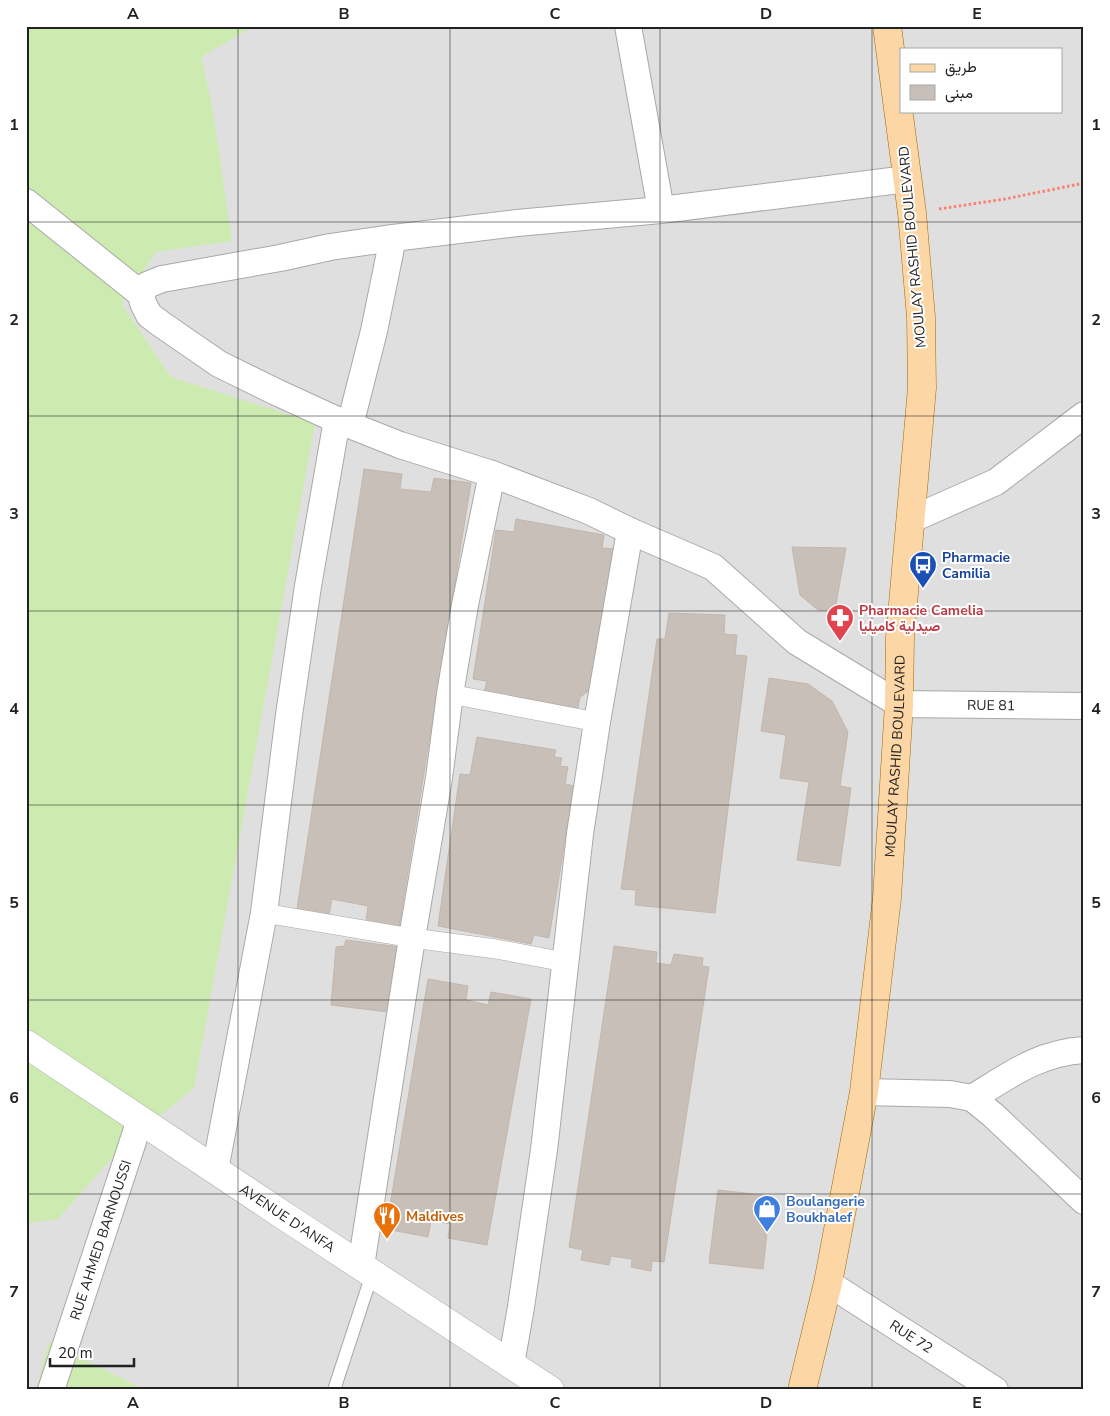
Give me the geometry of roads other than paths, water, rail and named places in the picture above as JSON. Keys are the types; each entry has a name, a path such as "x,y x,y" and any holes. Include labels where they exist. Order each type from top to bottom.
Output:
{"main road":[{"name":"MOULAY RASHID BOULEVARD","path":"802,1390 828,1283 864,1092 887,898 899,704 900,638 922,388 921,317 912,213 887,26"}],"street":[{"path":"628,26 661,210"},
{"path":"899,704 797,642 713,567 589,511 492,474 400,445 344,423 219,364 149,315 142,303 142,294 147,285 162,279 330,247 517,223 661,210 907,178"},
{"path":"26,202 142,294"},
{"path":"215,1170 264,913 289,715 308,586 344,423 374,331 393,238"},
{"path":"910,520 996,482 1084,415"},
{"path":"366,1270 412,938 439,778 450,694 465,605 492,474"},
{"path":"511,1364 522,1307 544,1150 580,834 630,531"},
{"path":"450,694 597,722"},
{"name":"RUE 81","path":"899,704 1084,706"},
{"path":"264,913 412,938 496,949 565,962"},
{"name":"AVENUE D'ANFA","path":"26,1044 546,1389"},
{"path":"972,1098 1021,1068 1041,1059 1064,1051 1084,1050"},
{"path":"864,1092 950,1094 972,1098 993,1114 1084,1201"},
{"name":"RUE AHMED BARNOUSSI","path":"51,1390 140,1120"},
{"name":"RUE 72","path":"828,1283 995,1390"}],"lane":[{"path":"334,1390 366,1270"}],"place":[{"name":"Pharmacie Camilia","path":"923,589"},
{"name":"Pharmacie Camelia صيدلية كاميليا","path":"840,642"},
{"name":"Boulangerie Boukhalef","path":"767,1233"},
{"name":"Maldives","path":"387,1240"}]}
